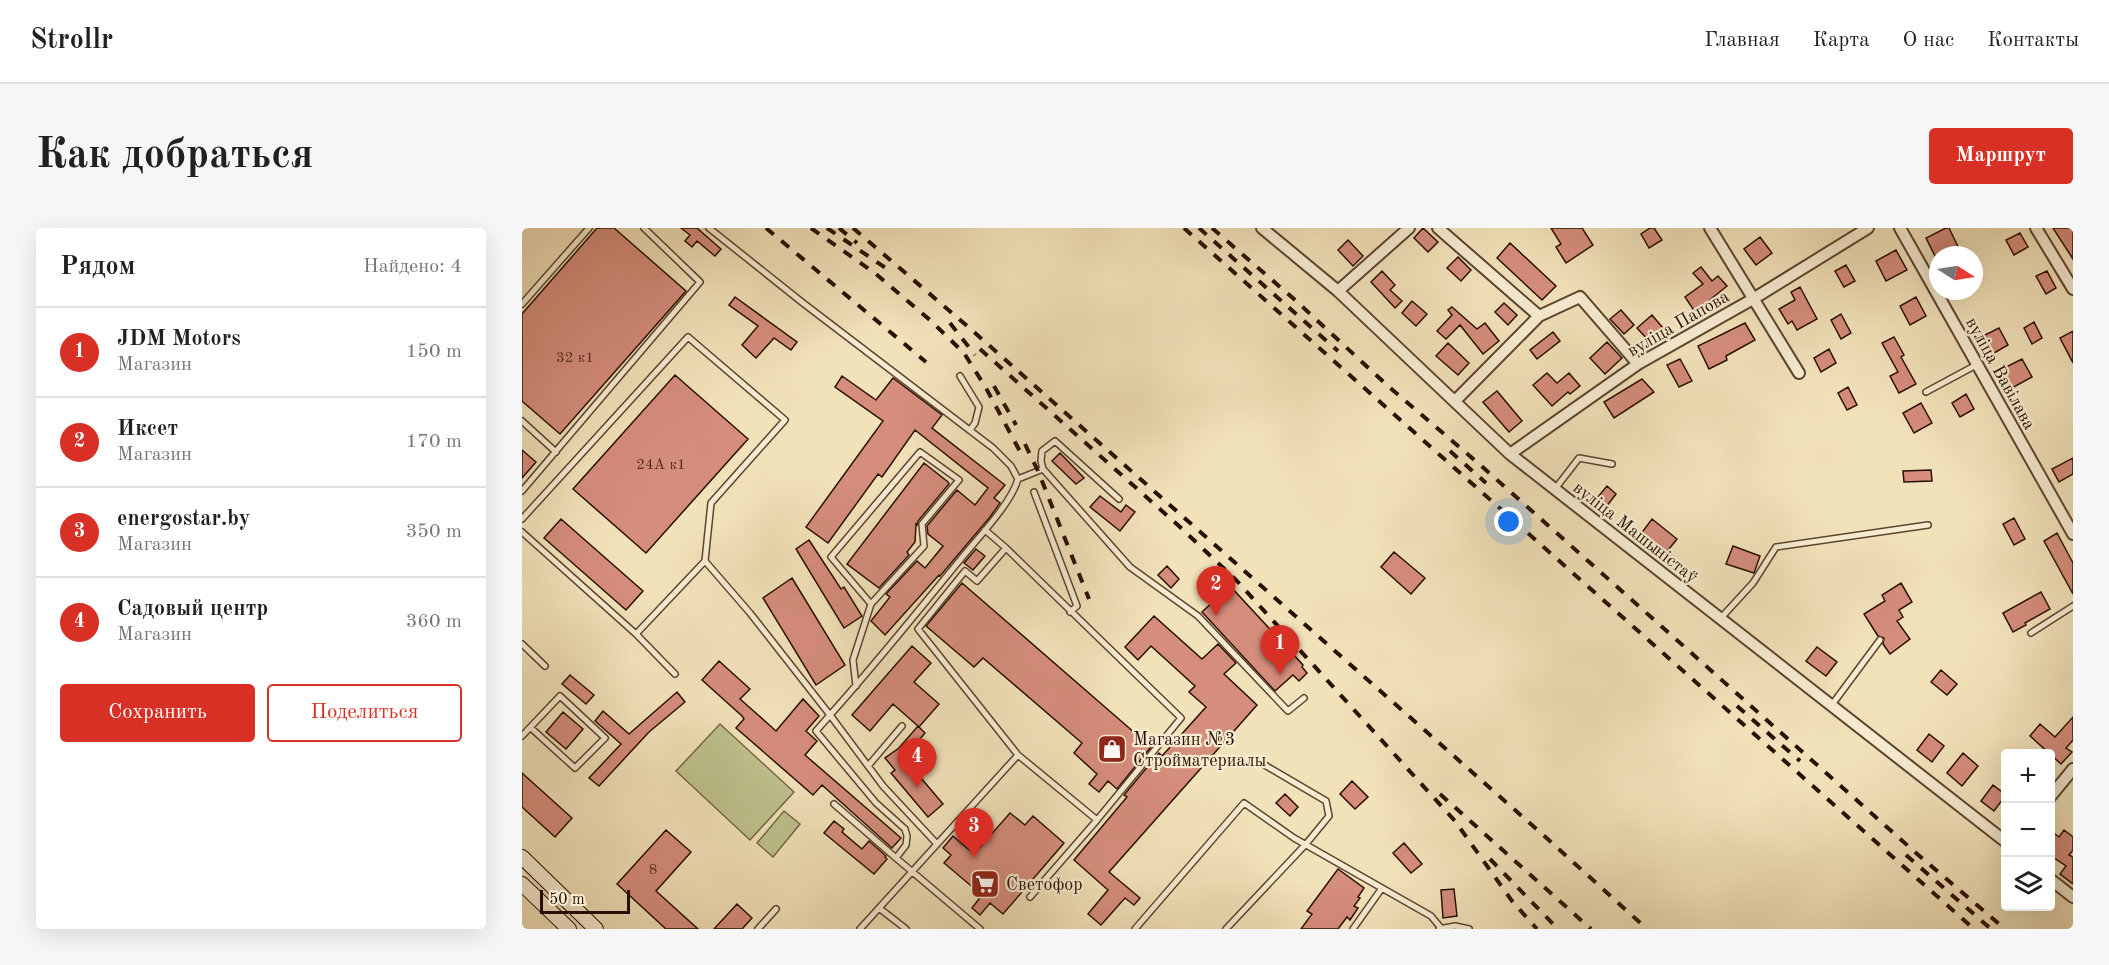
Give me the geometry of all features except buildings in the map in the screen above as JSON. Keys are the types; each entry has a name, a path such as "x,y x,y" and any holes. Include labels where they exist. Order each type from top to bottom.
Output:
{"main road":[{"path":"522,857 596,929"},
{"path":"522,884 569,929"}],"street":[{"name":"вуліца Машыністаў","path":"1262,228 1338,291 1510,454 2001,838"},
{"path":"1338,291 1409,228"},
{"path":"1438,228 1539,316"},
{"path":"1710,228 1799,373"},
{"name":"вуліца Папова","path":"1510,454 1638,364 1753,299 1868,228"},
{"name":"вуліца Вавілава","path":"1900,228 2073,534"},
{"path":"2036,228 2073,289"},
{"path":"1455,401 1539,316 1580,297 1638,364"},
{"path":"2055,790 2073,769"},
{"path":"2055,883 2073,897"}],"lane":[{"path":"522,304 589,228"},
{"path":"522,491 700,282 644,228"},
{"path":"709,228 802,303 993,448 1011,466 1018,479 1015,490 985,530 816,731 876,803 905,829 906,845 896,858"},
{"path":"522,519 687,337 785,420 711,503 705,561 636,634"},
{"path":"1926,392 1978,364"},
{"path":"960,376 979,407 975,423 970,430"},
{"path":"522,421 556,452"},
{"path":"1119,499 1055,441 1042,451 1043,469 1130,567 1198,616 1288,711 1304,698"},
{"path":"856,686 853,660 871,604 924,546 922,524 959,480 920,452 831,557 871,604"},
{"path":"1555,489 1579,458 1612,464"},
{"path":"1018,479 1043,469"},
{"path":"1034,492 1077,606 1070,612"},
{"path":"1720,619 1753,583 1776,547 1928,525"},
{"path":"985,530 1181,718 1030,897"},
{"path":"522,532 636,634 675,674"},
{"path":"1006,548 977,581 965,571 918,629 1018,755 1097,820"},
{"path":"705,561 750,613 883,786 937,844"},
{"path":"2031,633 2073,606"},
{"path":"1831,706 1880,640"},
{"path":"522,644 545,666"},
{"path":"522,736 560,696 605,738 575,768 531,728"},
{"path":"868,766 902,726"},
{"path":"860,929 1018,755"},
{"path":"1226,929 1329,816 1326,801 1263,764"},
{"path":"1135,929 1244,803 1305,844 1431,916 1440,929 1455,926 1469,929"},
{"path":"834,804 980,929"},
{"path":"1353,929 1382,888"},
{"path":"879,908 906,929"},
{"path":"758,929 776,909"}],"green space":[{"path":"720,724 794,792 750,840 676,771"},
{"path":"784,811 800,824 773,857 757,843"}],"railway":[{"path":"766,228 926,362"},
{"path":"811,228 876,274 930,320 964,353 986,388 1023,457"},
{"path":"827,228 893,273"},
{"path":"839,228 857,243"},
{"path":"853,228 966,325 1647,929"},
{"path":"1184,228 1974,929"},
{"path":"1199,228 1338,351"},
{"path":"1212,228 1916,853 2005,929"},
{"path":"950,323 975,355"},
{"path":"980,349 1180,527 1237,581 1455,821 1512,901 1537,929"},
{"path":"994,386 1016,425"},
{"path":"1025,444 1089,599"},
{"path":"1450,451 1486,483"},
{"path":"1737,706 1800,761"},
{"path":"1440,794 1591,929"},
{"path":"1906,855 1991,929"},
{"path":"1490,859 1558,929"}],"place":[{"name":"Иксет","path":"1216,616"},
{"name":"JDM Motors","path":"1280,675"},
{"name":"Магазин №3 Стройматериалы","path":"1112,749"},
{"name":"Садовый центр","path":"917,788"},
{"name":"energostar.by","path":"974,858"},
{"name":"Светофор","path":"985,884"}]}
